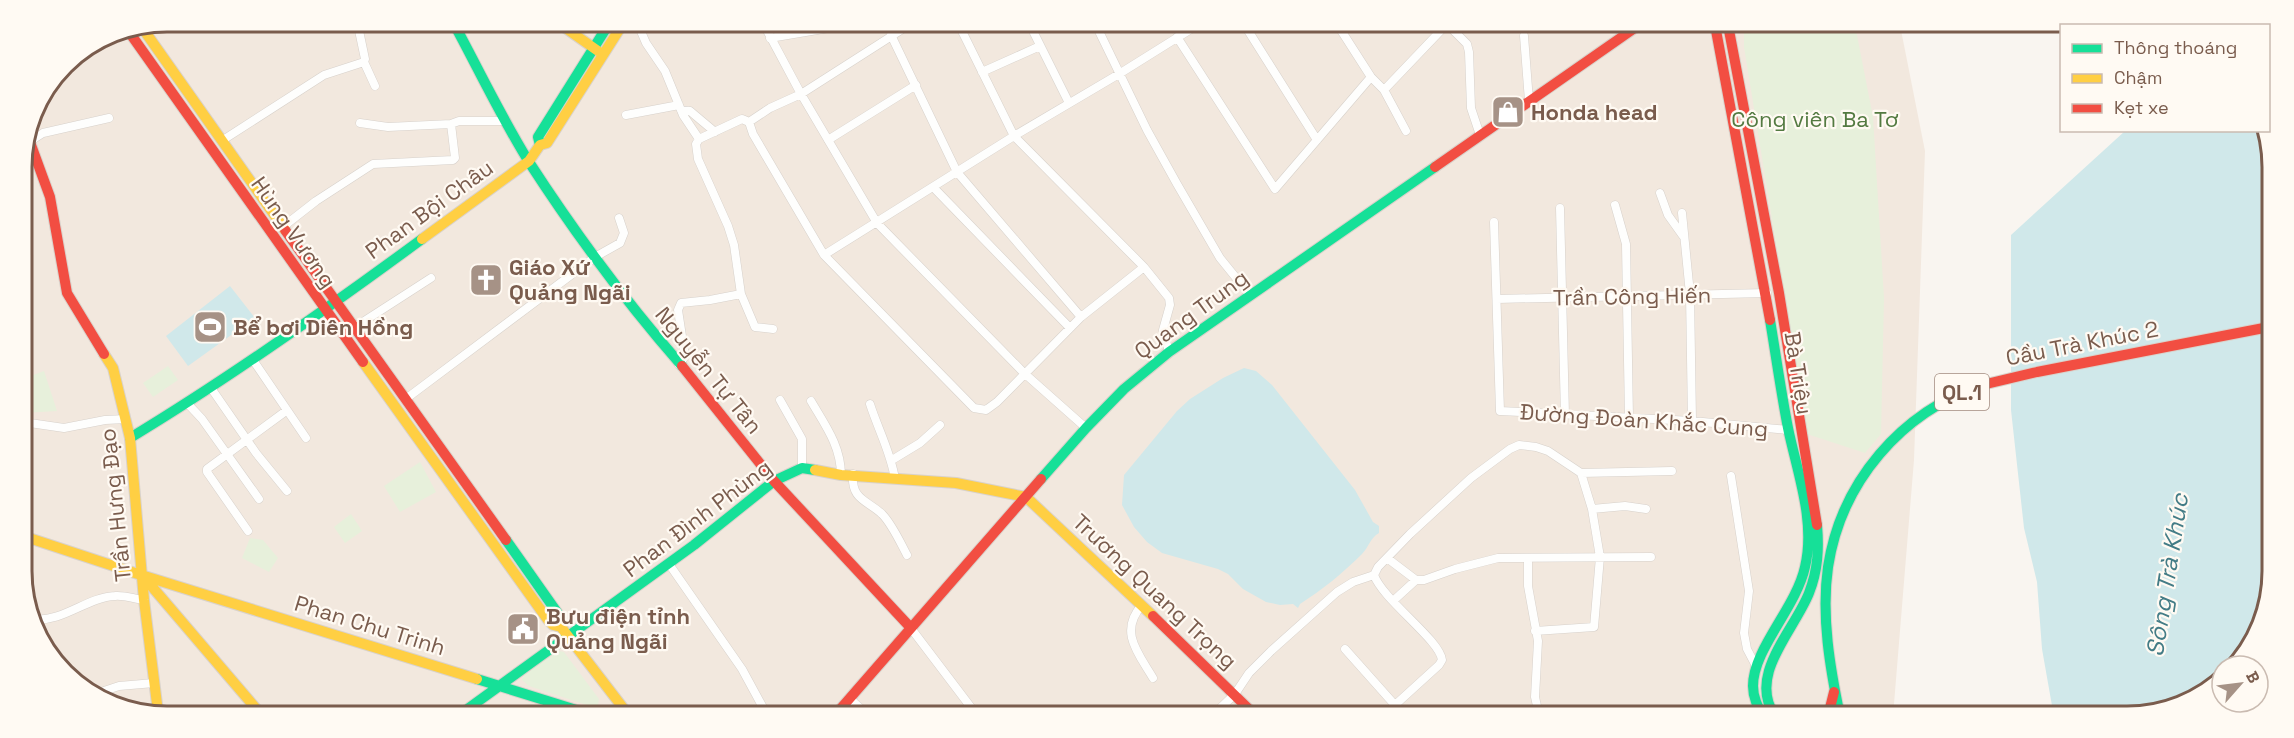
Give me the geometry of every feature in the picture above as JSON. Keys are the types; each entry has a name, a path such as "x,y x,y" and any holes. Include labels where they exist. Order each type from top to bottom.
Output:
{"main road":[{"name":"Nguyễn Tự Tân","path":"458,32 528,161 595,257 679,365 698,384 774,480 910,627"},
{"path":"572,32 598,51"},
{"name":"Phan Bội Châu","path":"598,51 606,32"},
{"name":"Phan Bội Châu","path":"324,309 528,161 540,145 537,137 598,51 615,32"},
{"name":"Quang Trung","path":"842,706 1086,428 1124,389 1169,352 1629,32"},
{"name":"Bà Triệu","path":"1716,32 1767,293 1788,429 1805,512 1808,547 1806,562 1795,597 1756,666 1752,692 1758,706"},
{"name":"Bà Triệu","path":"1729,32 1779,292 1816,511 1817,565 1808,597 1767,673 1766,694 1769,706"},
{"name":"Hùng Vương","path":"146,33 467,483 561,618 561,627"},
{"name":"Hùng Vương","path":"132,36 324,309 548,620 553,625 561,627 622,706"},
{"path":"203,138 214,130"},
{"name":"Trần Hưng Đạo","path":"32,154 50,197 55,217 67,293 113,368 126,419 130,438 141,575 157,705"},
{"path":"1767,293 1779,292"},
{"path":"130,438 188,404 324,309"},
{"name":"Cầu Trà Khúc 2","path":"1836,684 1830,652 1827,589 1832,550 1838,528 1853,494 1870,465 1887,443 1907,425 1953,396 2007,377 2262,328"},
{"name":"Phan Đình Phùng","path":"472,706 669,564 774,480 802,468 847,475 956,483 1026,496"},
{"path":"456,492 467,483"},
{"name":"Trương Quang Trọng","path":"1026,496 1247,706"},
{"name":"Phan Chu Trinh","path":"32,539 563,706"},
{"path":"141,575 254,706"},
{"path":"1829,706 1836,684"},
{"name":"QL.1","path":"1836,684 1839,706"},
{"name":"QL.1","path":"1836,684 1844,706"}],"street":[{"path":"359,32 364,62 375,86"},
{"path":"641,32 665,71 680,108 699,139"},
{"path":"767,32 877,223 1024,373 1086,428"},
{"path":"770,38 805,32"},
{"path":"749,122 770,108 801,94 896,32"},
{"path":"962,32 1014,136 1143,267 1169,298 1170,305 1163,330 1169,352"},
{"path":"1033,32 1069,103"},
{"path":"1099,32 1147,129 1220,258 1250,296"},
{"path":"824,255 1185,32"},
{"path":"1249,32 1317,140"},
{"path":"1342,32 1371,77 1384,90 1406,131"},
{"path":"1384,90 1439,32"},
{"path":"1455,32 1467,44 1469,52 1471,108 1480,135"},
{"path":"891,35 957,172 1081,317"},
{"path":"1524,36 1529,101"},
{"path":"1177,37 1275,189 1371,77"},
{"path":"982,72 1040,46"},
{"path":"223,140 324,75 364,62"},
{"path":"828,141 916,85"},
{"path":"626,115 680,108 690,111 715,132"},
{"path":"35,138 43,133 109,118"},
{"path":"773,329 755,327 741,294 734,245 698,159 696,144 699,139 742,119 749,122 753,134 824,255 974,408 986,410 997,402 1081,317 1143,267"},
{"path":"360,123 388,127 451,124 459,121 505,121"},
{"path":"284,226 315,201 373,164 453,160 455,158 451,124"},
{"path":"933,187 1070,328"},
{"path":"1660,193 1668,215 1684,237"},
{"path":"1615,205 1626,244 1629,418"},
{"path":"1560,208 1565,416"},
{"path":"1682,213 1690,294 1692,421"},
{"path":"406,398 595,257 620,243 624,228 619,218"},
{"path":"1494,222 1497,299"},
{"path":"356,327 431,278"},
{"name":"Trần Công Hiến","path":"1497,299 1767,293"},
{"path":"679,365 685,356 678,310 681,303 741,294"},
{"name":"Đường Đoàn Khắc Cung","path":"1497,299 1500,411 1692,421 1788,429"},
{"path":"253,360 306,438"},
{"path":"211,388 256,453 287,491"},
{"path":"780,400 802,439 802,468"},
{"path":"811,401 832,436 853,489 863,501 884,516 907,555"},
{"path":"188,404 228,454 259,499"},
{"path":"870,404 881,437 892,460 895,479"},
{"path":"248,531 207,469 286,411"},
{"path":"32,423 64,428 105,420 126,419"},
{"path":"892,460 920,443 940,425"},
{"path":"1221,706 1264,658 1337,592 1353,582 1374,575 1410,534 1471,478 1510,449 1519,445 1536,447 1556,456 1581,473 1672,471"},
{"path":"1535,631 1594,627 1600,557 1592,509 1581,473"},
{"path":"1731,476 1749,591 1744,633 1756,666"},
{"path":"1592,509 1625,506 1646,509"},
{"path":"1387,558 1416,580 1424,580 1498,558 1651,557"},
{"path":"1528,559 1528,586 1538,641 1535,697 1537,706"},
{"path":"669,564 742,669 762,706"},
{"path":"1345,649 1394,704 1442,660 1439,650 1393,601 1374,575"},
{"path":"1393,601 1416,580"},
{"path":"40,618 54,617 98,599 116,596 144,600"},
{"path":"1142,606 1132,619 1132,641 1154,678"},
{"path":"910,627 970,706"},
{"path":"105,691 119,686 154,683"},
{"path":"849,698 858,706"}],"shaded area":[{"path":"1901,32 1925,151 1914,460 1894,706 149,705 115,696 84,679 71,667 59,654 45,631 34,598 32,572 33,149 42,115 54,91 77,65 107,45 149,33"}],"green space":[{"name":"Công viên Ba Tơ","path":"1744,32 1856,32 1873,117 1884,298 1881,434 1865,453 1807,434 1744,47"},
{"path":"168,366 178,380 153,397 143,383"},
{"path":"44,371 57,411 32,412 32,376"},
{"path":"420,462 436,492 400,512 384,486"},
{"path":"351,514 362,531 345,543 334,527"},
{"path":"250,538 263,540 278,558 269,572 242,558"},
{"path":"554,650 564,652 599,699 598,705 590,706 529,686 522,680 526,671"}],"water":[{"name":"Sông Trà Khúc","path":"2124,132 2258,132 2262,166 2261,589 2255,615 2240,647 2234,654 2210,654 2210,679 2179,696 2145,705 2052,706 2042,649 2037,582 2024,528 2011,410 2011,235"},
{"name":"Bể bơi Diên Hồng","path":"230,286 255,318 188,366 166,336"},
{"path":"1244,368 1256,371 1272,385 1355,490 1373,522 1379,526 1379,533 1362,554 1298,608 1293,604 1280,605 1266,602 1243,589 1228,574 1218,569 1162,553 1147,542 1134,527 1122,505 1124,475 1177,411 1190,399"}],"traffic: fast":[{"path":"458,32 509,128 546,189 621,292 682,366"},
{"path":"540,145 538,137 604,32"},
{"path":"1041,479 1124,389 1169,352 1435,167"},
{"path":"130,438 278,342 422,239"},
{"path":"1758,706 1753,686 1755,672 1767,643 1800,582 1808,550 1807,514 1788,428 1770,320"},
{"path":"1838,706 1826,623 1826,586 1835,536 1846,506 1861,479 1901,432 1926,413 1953,397 1982,385"},
{"path":"472,706 694,545 774,481 802,468 815,470"},
{"path":"1770,706 1766,685 1769,669 1809,593 1817,559 1817,525"},
{"path":"506,540 561,618 561,627"},
{"path":"477,679 564,706"}],"traffic: slow":[{"path":"571,32 598,51"},
{"path":"422,239 529,161 540,145 547,143 618,32"},
{"path":"146,33 285,230"},
{"path":"104,354 113,368 130,438 144,600 157,705"},
{"path":"363,362 548,620 553,625 561,627 622,706"},
{"path":"815,470 841,475 956,483 1026,497 1153,616"},
{"path":"32,539 477,679"},
{"path":"142,575 254,706"}],"traffic: jam":[{"path":"1435,167 1629,32"},
{"path":"1716,32 1770,320"},
{"path":"1729,32 1779,293 1817,525"},
{"path":"132,36 363,362"},
{"path":"33,150 50,197 67,293 104,354"},
{"path":"285,230 506,540"},
{"path":"1982,385 2037,372 2262,328"},
{"path":"682,366 774,481 910,627"},
{"path":"843,706 1041,479"},
{"path":"1153,616 1246,706"},
{"path":"1830,706 1834,692"}],"place":[{"name":"Honda head","path":"1508,112"},
{"name":"Giáo Xứ Quảng Ngãi","path":"486,280"},
{"name":"Bể bơi Diên Hồng","path":"210,327"},
{"name":"Bưu điện tỉnh Quảng Ngãi","path":"523,629"}]}
